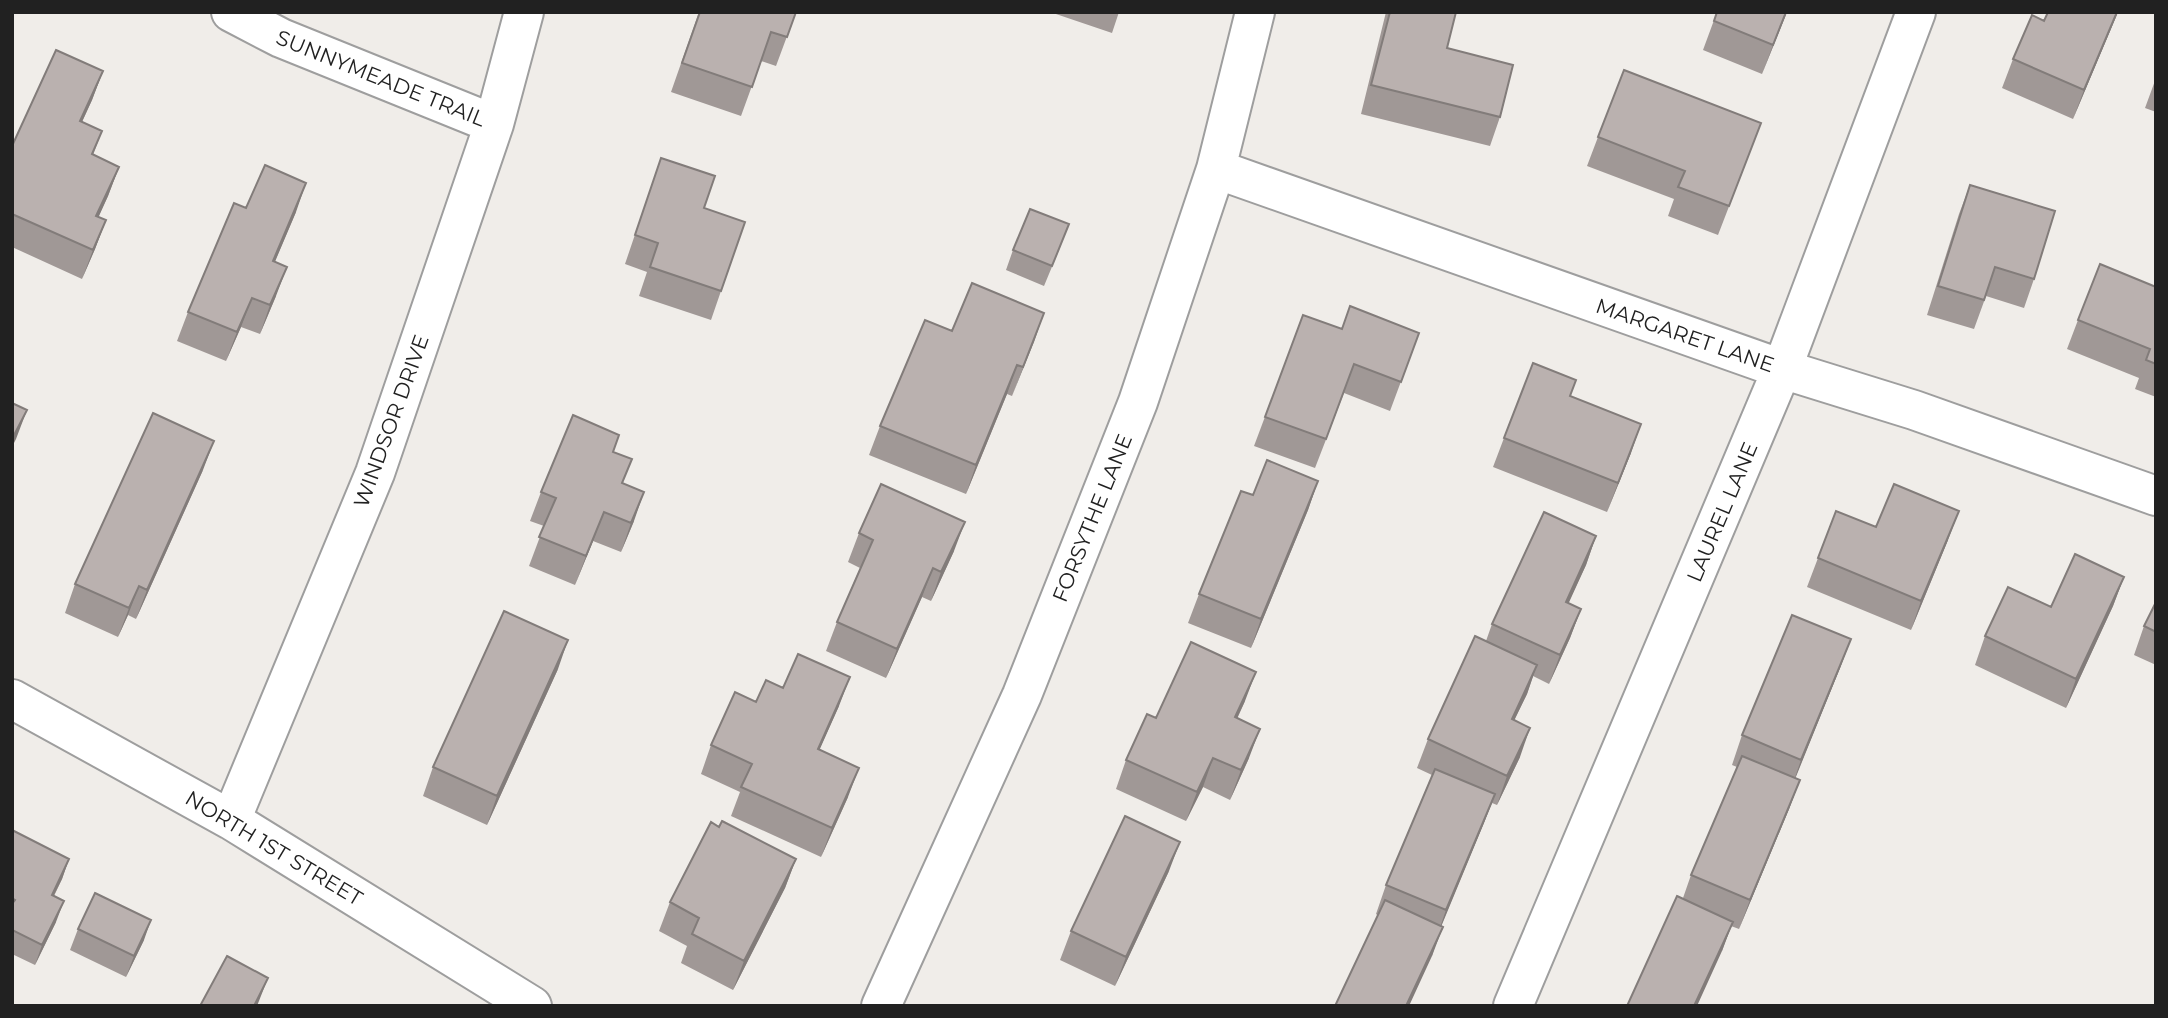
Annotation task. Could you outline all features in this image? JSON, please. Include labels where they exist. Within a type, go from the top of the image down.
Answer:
[{"type":"street","name":"SUNNYMEADE TRAIL","points":[[231,12],[281,38],[494,124]]},
{"type":"street","name":"WINDSOR DRIVE","points":[[230,820],[375,473],[494,124],[524,12]]},
{"type":"street","name":"FORSYTHE LANE","points":[[881,1006],[1027,682],[1138,402],[1216,169],[1255,12]]},
{"type":"street","name":"LAUREL LANE","points":[[1513,1006],[1782,369],[1916,12]]},
{"type":"street","name":"MARGARET LANE","points":[[1216,169],[1782,369],[1914,410],[2156,496]]},
{"type":"street","name":"NORTH 1ST STREET","points":[[12,699],[230,820],[532,1006]]},
{"type":"building","points":[[700,12],[796,12],[787,37],[771,32],[752,87],[682,63]]},
{"type":"building","points":[[1390,12],[1456,12],[1447,48],[1513,65],[1500,117],[1371,85]]},
{"type":"building","points":[[1717,12],[1786,12],[1773,45],[1714,21]]},
{"type":"building","points":[[2048,12],[2117,12],[2084,90],[2013,59],[2032,15],[2044,21]]},
{"type":"building","points":[[56,50],[103,71],[80,121],[102,131],[92,154],[119,167],[96,216],[106,220],[93,250],[12,214],[12,146]]},
{"type":"building","points":[[1624,70],[1761,123],[1729,206],[1678,187],[1685,171],[1598,137]]},
{"type":"building","points":[[661,158],[715,176],[704,208],[745,222],[721,291],[650,267],[658,243],[635,235]]},
{"type":"building","points":[[265,165],[306,183],[273,261],[287,267],[270,305],[252,298],[237,332],[188,312],[234,203],[246,208]]},
{"type":"building","points":[[1970,185],[2055,211],[2034,279],[1995,267],[1984,300],[1938,286]]},
{"type":"building","points":[[1030,209],[1069,224],[1052,266],[1013,250]]},
{"type":"building","points":[[2100,264],[2156,287],[2156,364],[2146,360],[2150,349],[2078,320]]},
{"type":"building","points":[[972,283],[1044,313],[1023,367],[1017,365],[976,465],[880,426],[925,320],[952,331]]},
{"type":"building","points":[[1350,306],[1419,333],[1401,382],[1354,364],[1326,439],[1265,417],[1303,315],[1342,329]]},
{"type":"building","points":[[1533,363],[1576,380],[1570,396],[1641,424],[1618,483],[1504,438]]},
{"type":"building","points":[[12,403],[27,410],[12,439]]},
{"type":"building","points":[[153,413],[214,441],[147,590],[139,586],[129,608],[75,584]]},
{"type":"building","points":[[573,415],[619,435],[613,452],[632,459],[622,483],[644,492],[631,523],[604,512],[586,556],[539,537],[556,498],[541,492]]},
{"type":"building","points":[[1267,460],[1318,481],[1261,619],[1199,594],[1241,491],[1253,495]]},
{"type":"building","points":[[881,484],[965,522],[941,572],[933,568],[897,649],[837,622],[873,540],[859,533]]},
{"type":"building","points":[[1894,484],[1959,511],[1921,601],[1818,558],[1836,511],[1876,527]]},
{"type":"building","points":[[1544,512],[1596,536],[1566,602],[1581,609],[1560,655],[1492,624]]},
{"type":"building","points":[[2075,554],[2124,577],[2076,679],[1985,636],[2008,587],[2051,607]]},
{"type":"building","points":[[2156,602],[2156,632],[2144,626]]},
{"type":"building","points":[[504,611],[568,640],[497,796],[433,767]]},
{"type":"building","points":[[1792,615],[1851,639],[1801,760],[1742,735]]},
{"type":"building","points":[[1475,636],[1537,665],[1512,719],[1530,728],[1507,776],[1428,739]]},
{"type":"building","points":[[1191,642],[1256,672],[1235,717],[1260,729],[1241,770],[1213,758],[1197,792],[1126,760],[1147,714],[1156,718]]},
{"type":"building","points":[[798,654],[850,677],[818,749],[859,768],[832,828],[741,787],[752,764],[711,745],[735,692],[756,702],[766,680],[783,688]]},
{"type":"building","points":[[1742,756],[1800,780],[1750,900],[1691,875]]},
{"type":"building","points":[[1435,769],[1495,794],[1446,910],[1386,885]]},
{"type":"building","points":[[1125,816],[1180,842],[1126,957],[1071,931]]},
{"type":"building","points":[[722,821],[796,859],[744,961],[692,934],[699,918],[670,902],[711,822],[719,827]]},
{"type":"building","points":[[12,830],[69,859],[52,895],[64,901],[42,945],[12,930],[12,904],[15,900],[12,898]]},
{"type":"building","points":[[95,893],[151,920],[134,956],[78,929]]},
{"type":"building","points":[[1677,896],[1733,922],[1694,1006],[1627,1006]]},
{"type":"building","points":[[1385,900],[1443,927],[1406,1006],[1335,1006]]},
{"type":"building","points":[[227,956],[268,978],[254,1006],[200,1006]]}]
